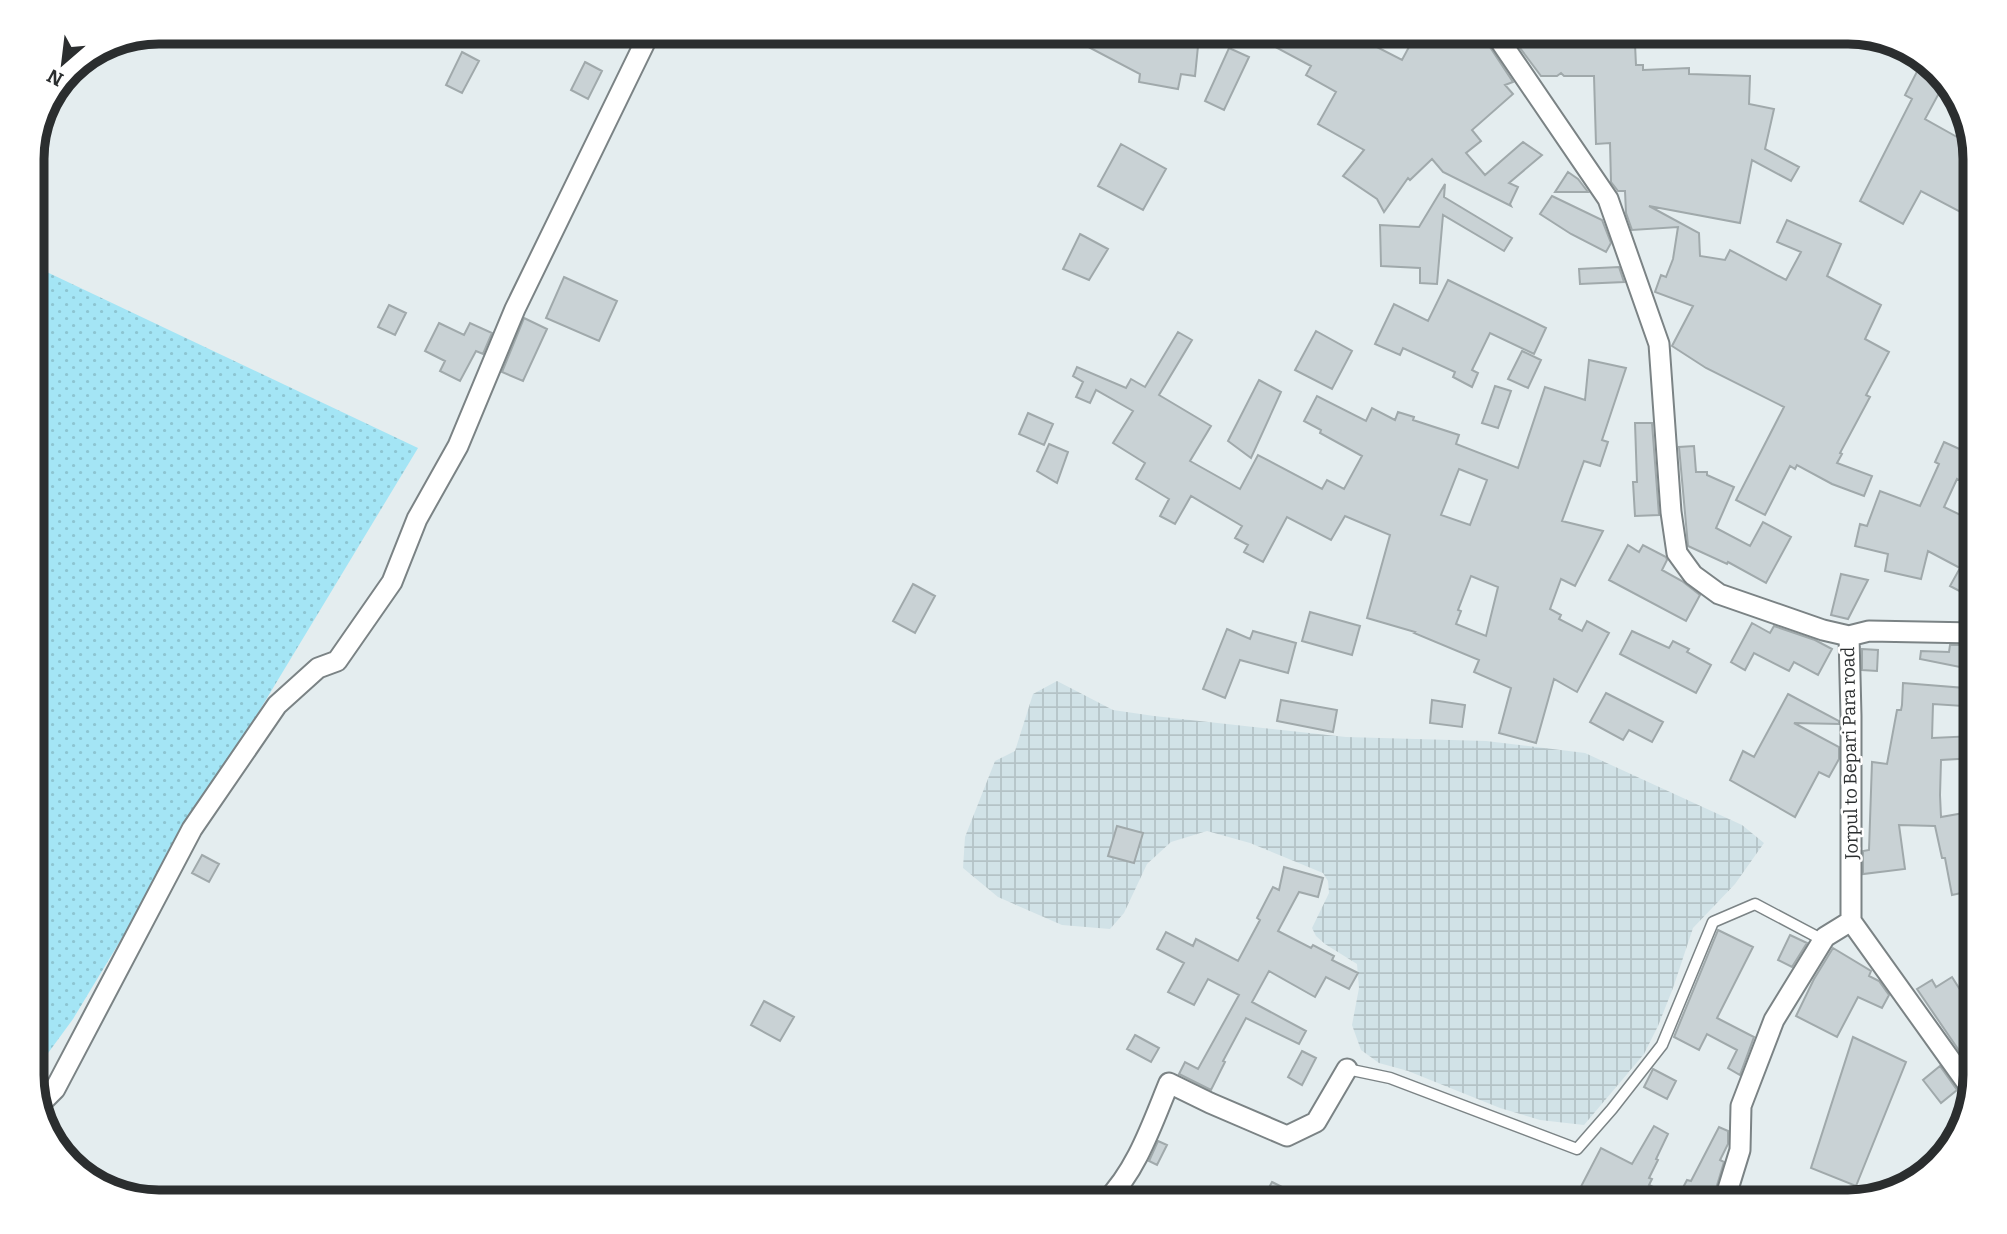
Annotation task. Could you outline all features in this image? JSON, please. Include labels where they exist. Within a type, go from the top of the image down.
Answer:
[{"type":"street","points":[[46,1098],[55,1089],[192,829],[277,705],[318,668],[337,661],[391,582],[417,519],[458,446],[515,309],[644,44]]},
{"type":"street","name":"Jorpul to Bepari Para road","points":[[1502,44],[1608,199],[1659,344],[1671,512],[1677,553],[1693,575],[1719,594],[1823,630],[1849,636],[1851,921]]},
{"type":"street","points":[[1849,636],[1870,631],[1963,633]]},
{"type":"street","points":[[1728,1190],[1740,1150],[1741,1106],[1774,1020],[1823,940],[1851,921],[1963,1077]]},
{"type":"street","points":[[1117,1190],[1140,1152],[1169,1083],[1287,1136],[1315,1122],[1347,1069]]},
{"type":"lane","points":[[1347,1069],[1390,1078],[1577,1149],[1662,1045],[1713,922],[1755,904],[1823,940]]},
{"type":"shaded area","points":[[44,271],[418,448],[73,1019],[44,1059]]},
{"type":"shaded area","points":[[1057,681],[1113,710],[1154,716],[1346,737],[1486,741],[1585,753],[1742,825],[1764,843],[1735,884],[1693,928],[1673,988],[1644,1054],[1584,1125],[1540,1120],[1500,1108],[1408,1071],[1379,1063],[1361,1050],[1352,1025],[1359,988],[1357,964],[1325,944],[1312,928],[1329,893],[1328,881],[1323,873],[1250,843],[1207,831],[1171,842],[1147,864],[1124,913],[1110,929],[1062,925],[998,897],[963,868],[965,837],[995,761],[1015,751],[1033,694]]},
{"type":"building","points":[[1083,44],[1198,46],[1195,76],[1181,74],[1178,89],[1139,82],[1140,74]]},
{"type":"building","points":[[1270,44],[1371,44],[1402,60],[1411,44],[1488,44],[1513,82],[1505,85],[1513,94],[1472,130],[1481,141],[1466,153],[1485,175],[1523,142],[1542,155],[1509,183],[1518,187],[1511,206],[1443,172],[1432,159],[1410,180],[1408,178],[1384,212],[1377,199],[1343,176],[1364,150],[1318,124],[1336,92],[1306,75],[1311,66]]},
{"type":"building","points":[[1517,44],[1635,44],[1636,65],[1643,65],[1643,70],[1689,68],[1689,74],[1750,76],[1749,104],[1774,109],[1765,149],[1799,167],[1791,181],[1752,160],[1740,223],[1649,206],[1699,233],[1700,256],[1725,260],[1730,250],[1786,280],[1801,252],[1777,242],[1787,220],[1841,244],[1827,276],[1881,305],[1865,339],[1889,352],[1866,395],[1870,397],[1837,463],[1872,476],[1864,496],[1832,484],[1797,465],[1795,469],[1790,466],[1765,515],[1736,500],[1784,407],[1706,368],[1672,346],[1693,306],[1655,292],[1661,275],[1666,277],[1673,259],[1678,227],[1632,230],[1626,213],[1625,191],[1618,191],[1611,182],[1610,143],[1596,144],[1594,76],[1564,76],[1561,73],[1557,76],[1541,76]]},
{"type":"building","points":[[1229,48],[1249,57],[1224,110],[1205,101]]},
{"type":"building","points":[[462,52],[479,61],[462,93],[446,85]]},
{"type":"building","points":[[585,62],[602,71],[588,99],[571,90]]},
{"type":"building","points":[[1919,68],[1940,90],[1925,119],[1957,137],[1960,132],[1963,151],[1963,213],[1921,191],[1903,224],[1860,201],[1912,99],[1905,95]]},
{"type":"building","points":[[1121,144],[1166,169],[1143,210],[1098,186]]},
{"type":"building","points":[[1568,172],[1578,179],[1588,192],[1555,192]]},
{"type":"building","points":[[1445,184],[1444,197],[1512,238],[1504,251],[1443,215],[1437,284],[1420,283],[1420,268],[1381,266],[1380,225],[1419,227]]},
{"type":"building","points":[[1552,196],[1602,220],[1611,243],[1606,252],[1540,214]]},
{"type":"building","points":[[1080,234],[1108,249],[1089,280],[1063,269]]},
{"type":"building","points":[[1619,267],[1624,282],[1580,284],[1579,269]]},
{"type":"building","points":[[564,277],[617,301],[599,341],[546,318]]},
{"type":"building","points":[[1448,280],[1546,328],[1534,354],[1490,333],[1472,370],[1478,373],[1472,387],[1453,377],[1455,372],[1403,348],[1400,355],[1375,344],[1394,304],[1428,321]]},
{"type":"building","points":[[389,305],[406,313],[395,335],[378,327]]},
{"type":"building","points":[[524,318],[547,329],[523,381],[502,372]]},
{"type":"building","points":[[439,323],[464,335],[470,323],[492,333],[483,354],[476,351],[460,381],[440,371],[445,361],[425,351]]},
{"type":"building","points":[[1316,331],[1352,351],[1332,389],[1295,370]]},
{"type":"building","points":[[1178,332],[1192,340],[1159,395],[1211,426],[1190,461],[1240,489],[1258,455],[1322,489],[1327,480],[1344,489],[1362,456],[1304,421],[1317,396],[1366,421],[1372,408],[1395,420],[1398,412],[1414,417],[1413,420],[1459,435],[1456,444],[1518,468],[1545,387],[1585,400],[1589,360],[1626,368],[1602,440],[1608,442],[1600,466],[1584,461],[1562,521],[1603,531],[1575,586],[1561,579],[1550,609],[1561,615],[1559,619],[1582,631],[1587,621],[1609,633],[1577,692],[1554,679],[1536,743],[1499,733],[1511,688],[1474,672],[1479,660],[1415,632],[1367,618],[1390,535],[1345,516],[1331,540],[1287,517],[1263,562],[1244,552],[1248,545],[1235,538],[1242,526],[1191,496],[1175,524],[1160,516],[1169,499],[1136,479],[1145,463],[1113,443],[1133,411],[1096,390],[1090,403],[1076,397],[1083,382],[1073,376],[1077,367],[1126,388],[1131,379],[1145,387]],"holes":[[[1459,469],[1487,480],[1470,525],[1441,515]],[[1471,576],[1498,587],[1486,636],[1456,624],[1461,611],[1458,610]]]},
{"type":"building","points":[[1522,351],[1541,360],[1528,388],[1508,379]]},
{"type":"building","points":[[1259,380],[1281,392],[1251,458],[1228,441]]},
{"type":"building","points":[[1495,386],[1511,391],[1498,428],[1482,423]]},
{"type":"building","points":[[1028,413],[1053,424],[1044,445],[1019,434]]},
{"type":"building","points":[[1635,423],[1652,423],[1659,515],[1635,516]]},
{"type":"building","points":[[1944,442],[1963,451],[1963,482],[1957,479],[1944,507],[1963,516],[1963,593],[1950,586],[1960,568],[1928,551],[1921,579],[1885,571],[1888,554],[1855,546],[1860,524],[1867,526],[1880,491],[1920,506],[1939,464],[1935,462]]},
{"type":"building","points":[[1049,444],[1068,452],[1057,483],[1037,471]]},
{"type":"building","points":[[1694,446],[1696,472],[1707,472],[1707,475],[1734,487],[1716,528],[1750,546],[1763,522],[1791,537],[1766,583],[1728,562],[1727,564],[1688,546],[1679,447]]},
{"type":"building","points":[[1628,545],[1639,552],[1643,545],[1666,557],[1662,570],[1700,595],[1686,621],[1609,580]]},
{"type":"building","points":[[1841,574],[1868,580],[1848,619],[1831,615]]},
{"type":"building","points":[[913,584],[935,596],[915,633],[893,621]]},
{"type":"building","points":[[1310,612],[1360,626],[1352,655],[1302,641]]},
{"type":"building","points":[[1752,623],[1770,633],[1774,626],[1832,649],[1818,675],[1794,662],[1789,671],[1754,653],[1745,670],[1731,662]]},
{"type":"building","points":[[1227,629],[1250,639],[1253,631],[1296,643],[1288,673],[1240,660],[1225,698],[1203,689]]},
{"type":"building","points":[[1632,631],[1669,648],[1673,641],[1711,665],[1696,693],[1620,654]]},
{"type":"building","points":[[1950,645],[1963,645],[1963,668],[1920,659],[1921,651],[1949,652]]},
{"type":"building","points":[[1862,649],[1878,650],[1877,671],[1862,670]]},
{"type":"building","points":[[1903,683],[1963,688],[1963,706],[1933,704],[1932,738],[1963,737],[1963,759],[1941,760],[1940,795],[1941,817],[1963,813],[1963,893],[1952,895],[1935,826],[1899,825],[1905,869],[1863,874],[1863,851],[1869,850],[1872,762],[1887,764],[1897,710],[1901,710]]},
{"type":"building","points":[[1606,693],[1663,722],[1652,742],[1629,730],[1623,740],[1590,722]]},
{"type":"building","points":[[1788,694],[1839,721],[1839,724],[1794,723],[1839,747],[1839,759],[1829,777],[1819,772],[1795,817],[1730,780],[1743,751],[1754,757]]},
{"type":"building","points":[[1281,700],[1337,710],[1333,732],[1277,721]]},
{"type":"building","points":[[1432,700],[1465,705],[1462,727],[1430,723]]},
{"type":"building","points":[[1117,826],[1143,833],[1134,863],[1108,856]]},
{"type":"building","points":[[202,855],[219,864],[209,882],[192,873]]},
{"type":"building","points":[[1284,867],[1323,878],[1318,897],[1299,892],[1278,931],[1334,956],[1332,960],[1358,973],[1349,989],[1326,977],[1315,997],[1269,971],[1252,1002],[1306,1031],[1299,1044],[1246,1018],[1211,1090],[1179,1074],[1185,1062],[1198,1069],[1239,995],[1208,979],[1194,1005],[1168,992],[1184,963],[1157,949],[1166,932],[1193,946],[1196,939],[1238,961],[1260,920],[1257,918],[1273,887],[1279,890]]},
{"type":"building","points":[[1718,930],[1753,947],[1717,1018],[1754,1037],[1740,1075],[1728,1068],[1737,1050],[1707,1034],[1699,1050],[1674,1037]]},
{"type":"building","points":[[1790,935],[1807,943],[1792,967],[1778,960]]},
{"type":"building","points":[[1833,948],[1871,971],[1869,976],[1879,981],[1889,995],[1882,1008],[1858,997],[1837,1037],[1796,1016]]},
{"type":"building","points":[[1952,977],[1959,988],[1963,985],[1963,1056],[1917,989],[1932,980],[1936,987]]},
{"type":"building","points":[[764,1001],[794,1017],[780,1041],[751,1025]]},
{"type":"building","points":[[1135,1035],[1159,1048],[1151,1062],[1127,1049]]},
{"type":"building","points":[[1853,1037],[1906,1062],[1856,1186],[1811,1168]]},
{"type":"building","points":[[1302,1051],[1316,1058],[1302,1085],[1288,1077]]},
{"type":"building","points":[[1940,1066],[1957,1090],[1941,1103],[1923,1080]]},
{"type":"building","points":[[1653,1069],[1676,1081],[1667,1099],[1644,1087]]},
{"type":"building","points":[[1654,1126],[1668,1134],[1649,1178],[1652,1179],[1649,1185],[1659,1190],[1579,1190],[1601,1148],[1632,1164]]},
{"type":"building","points":[[1719,1127],[1728,1131],[1728,1144],[1720,1160],[1724,1162],[1716,1190],[1682,1190],[1687,1180],[1691,1181]]},
{"type":"building","points":[[1158,1141],[1167,1145],[1157,1165],[1149,1161]]},
{"type":"building","points":[[1272,1182],[1288,1190],[1268,1190]]}]
